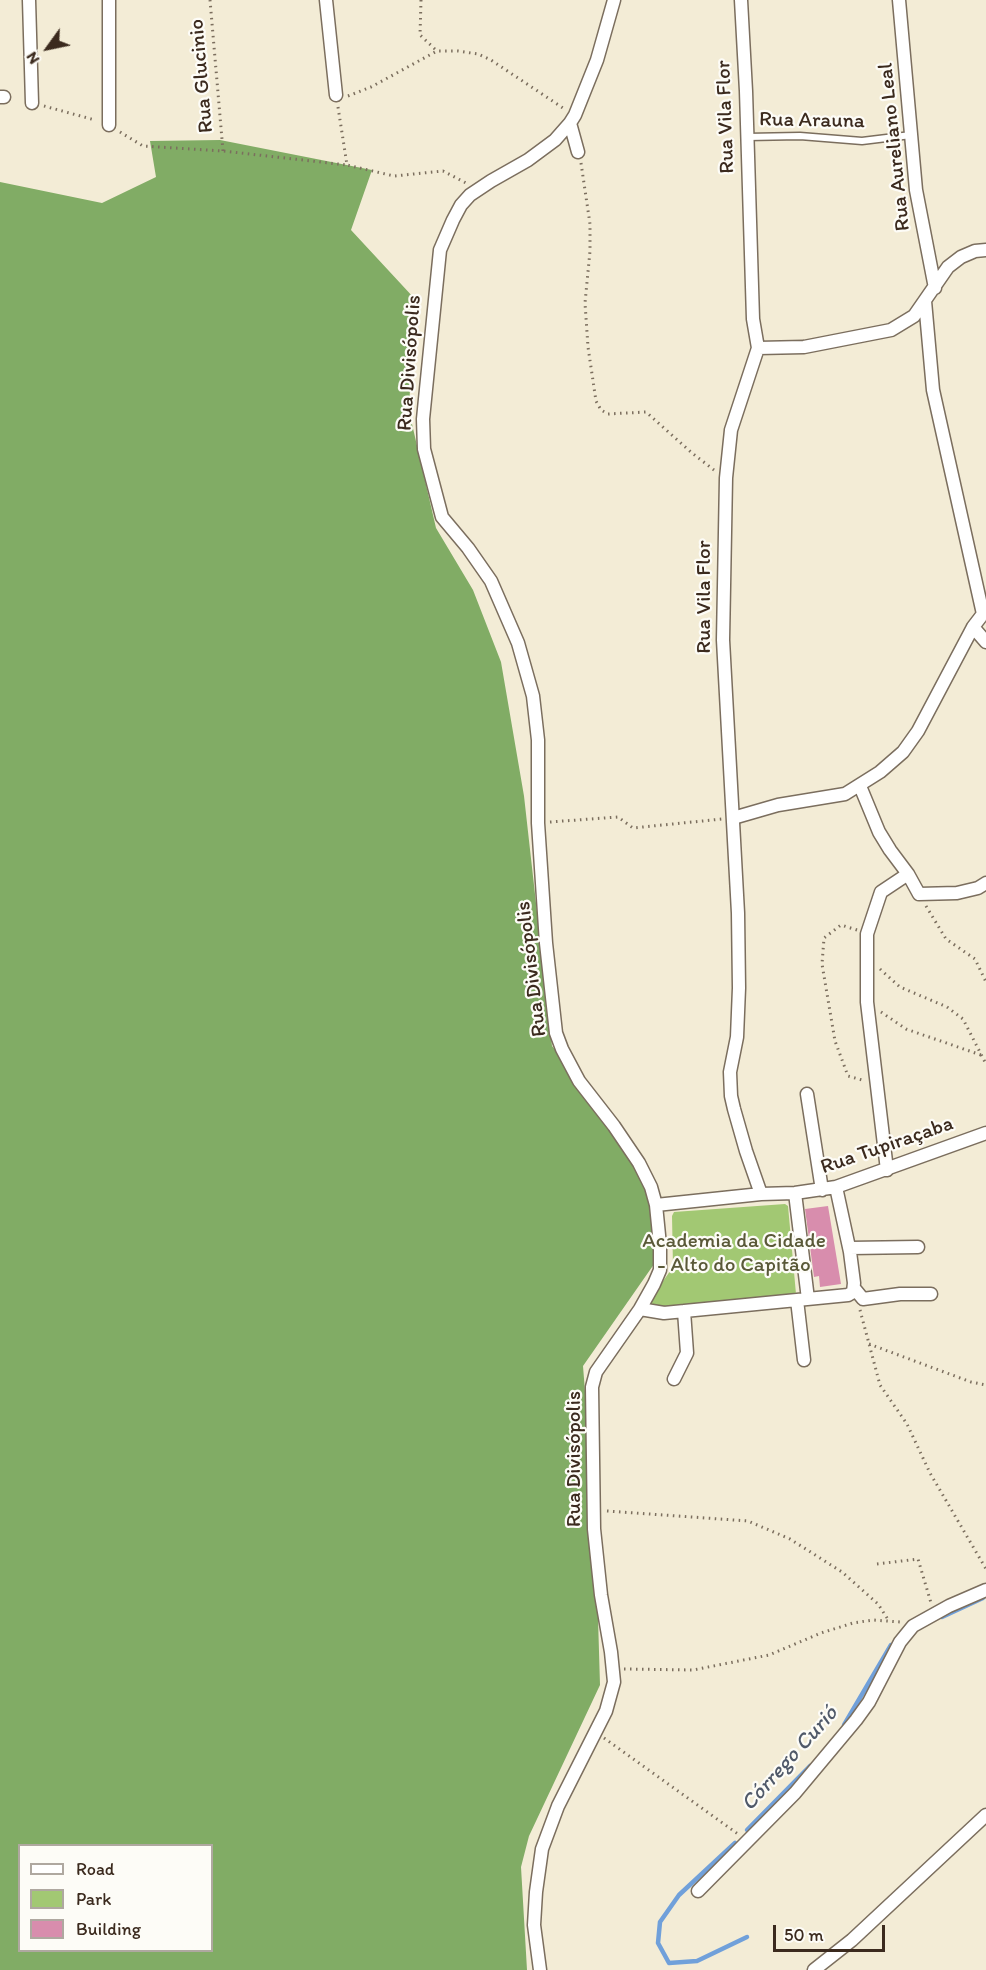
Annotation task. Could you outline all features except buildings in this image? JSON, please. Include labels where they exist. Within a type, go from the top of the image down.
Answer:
[{"type":"street","points":[[29,0],[32,103]]},
{"type":"street","points":[[109,0],[109,125]]},
{"type":"street","points":[[326,0],[336,95]]},
{"type":"street","name":"Rua Divisópolis","points":[[539,1968],[534,1925],[542,1849],[558,1806],[606,1711],[614,1682],[600,1586],[593,1510],[592,1387],[596,1372],[654,1284],[660,1269],[660,1245],[656,1205],[651,1187],[639,1163],[614,1125],[579,1081],[556,1033],[549,980],[538,822],[538,740],[532,696],[518,643],[491,581],[442,517],[424,450],[423,419],[440,250],[461,205],[478,190],[528,160],[555,140],[573,119],[597,60],[614,0]]},
{"type":"street","name":"Rua Vila Flor","points":[[741,0],[753,319],[758,348],[731,430],[726,478],[723,640],[738,913],[739,988],[737,1037],[730,1072],[731,1096],[761,1194]]},
{"type":"street","name":"Rua Aureliano Leal","points":[[899,0],[916,190],[935,288]]},
{"type":"street","points":[[573,119],[579,152]]},
{"type":"street","points":[[758,348],[804,347],[891,330],[914,316],[948,267],[961,257],[975,251],[986,250]]},
{"type":"street","points":[[733,818],[778,805],[845,794],[860,786],[903,752],[918,731],[973,627],[984,612],[933,390],[926,301]]},
{"type":"street","points":[[973,627],[986,642]]},
{"type":"street","points":[[860,786],[879,832],[919,894],[957,893],[978,888],[986,883]]},
{"type":"street","points":[[886,1170],[867,1002],[867,934],[881,892],[908,874]]},
{"type":"street","points":[[807,1094],[822,1190]]},
{"type":"street","name":"Rua Tupiraçaba","points":[[656,1205],[761,1194],[795,1193],[836,1187],[986,1133]]},
{"type":"street","points":[[836,1187],[849,1248],[851,1292]]},
{"type":"street","points":[[795,1193],[803,1299],[804,1360]]},
{"type":"street","points":[[849,1248],[918,1247]]},
{"type":"street","points":[[640,1308],[664,1313],[851,1292],[863,1299],[931,1294]]},
{"type":"street","points":[[674,1378],[687,1353],[684,1311]]},
{"type":"street","points":[[698,1891],[795,1793],[856,1720],[869,1702],[900,1642],[913,1626],[934,1613],[986,1590]]},
{"type":"street","points":[[814,1970],[868,1925],[986,1815]]},
{"type":"lane","name":"Rua Arauna","points":[[747,137],[800,135],[862,141],[912,135]]},
{"type":"path","name":"Rua Glucinio","points":[[210,0],[223,151]]},
{"type":"path","points":[[421,0],[420,35],[437,51]]},
{"type":"path","points":[[347,165],[336,95],[355,94],[437,51],[478,54],[491,60],[573,119]]},
{"type":"path","points":[[32,103],[61,109],[109,125],[143,146],[223,151],[347,165],[394,176],[443,171],[478,190]]},
{"type":"path","points":[[579,152],[590,224],[585,303],[596,401],[601,410],[608,414],[646,412],[692,453],[726,478]]},
{"type":"path","points":[[538,822],[618,817],[633,828],[642,828],[733,818]]},
{"type":"path","points":[[919,894],[946,939],[975,959],[986,982]]},
{"type":"path","points":[[867,934],[841,925],[824,938],[822,964],[835,1041],[848,1076],[876,1083]]},
{"type":"path","points":[[867,952],[882,971],[900,987],[947,1007],[963,1019],[986,1064]]},
{"type":"path","points":[[867,1002],[906,1029],[981,1054]]},
{"type":"path","points":[[851,1292],[880,1385],[907,1424],[930,1473],[986,1569]]},
{"type":"path","points":[[869,1344],[971,1382],[986,1385]]},
{"type":"path","points":[[593,1510],[748,1521],[790,1539],[842,1572],[878,1604],[889,1621]]},
{"type":"path","points":[[877,1564],[918,1559],[934,1613]]},
{"type":"path","points":[[613,1670],[693,1670],[769,1655],[821,1633],[853,1623],[873,1620],[913,1626]]},
{"type":"path","points":[[596,1732],[747,1841]]},
{"type":"green space","points":[[220,140],[372,170],[351,230],[414,298],[409,411],[436,528],[473,590],[501,662],[524,796],[552,1046],[619,1127],[654,1183],[659,1257],[583,1366],[595,1518],[600,1685],[529,1836],[521,1867],[527,1970],[0,1970],[0,182],[102,203],[156,177],[150,141]]},
{"type":"green space","name":"Academia da Cidade - Alto do Capitão","points":[[785,1204],[788,1206],[796,1294],[693,1304],[669,1309],[652,1306],[649,1301],[673,1267],[672,1216],[674,1212]]},
{"type":"waterway","points":[[942,1617],[983,1598]]},
{"type":"waterway","name":"Córrego Curió","points":[[844,1725],[891,1645]]},
{"type":"waterway","name":"Córrego Curió","points":[[747,1830],[810,1766]]},
{"type":"waterway","name":"Córrego Curió","points":[[735,1843],[679,1895],[660,1922],[658,1943],[669,1963],[697,1961],[747,1937]]}]
